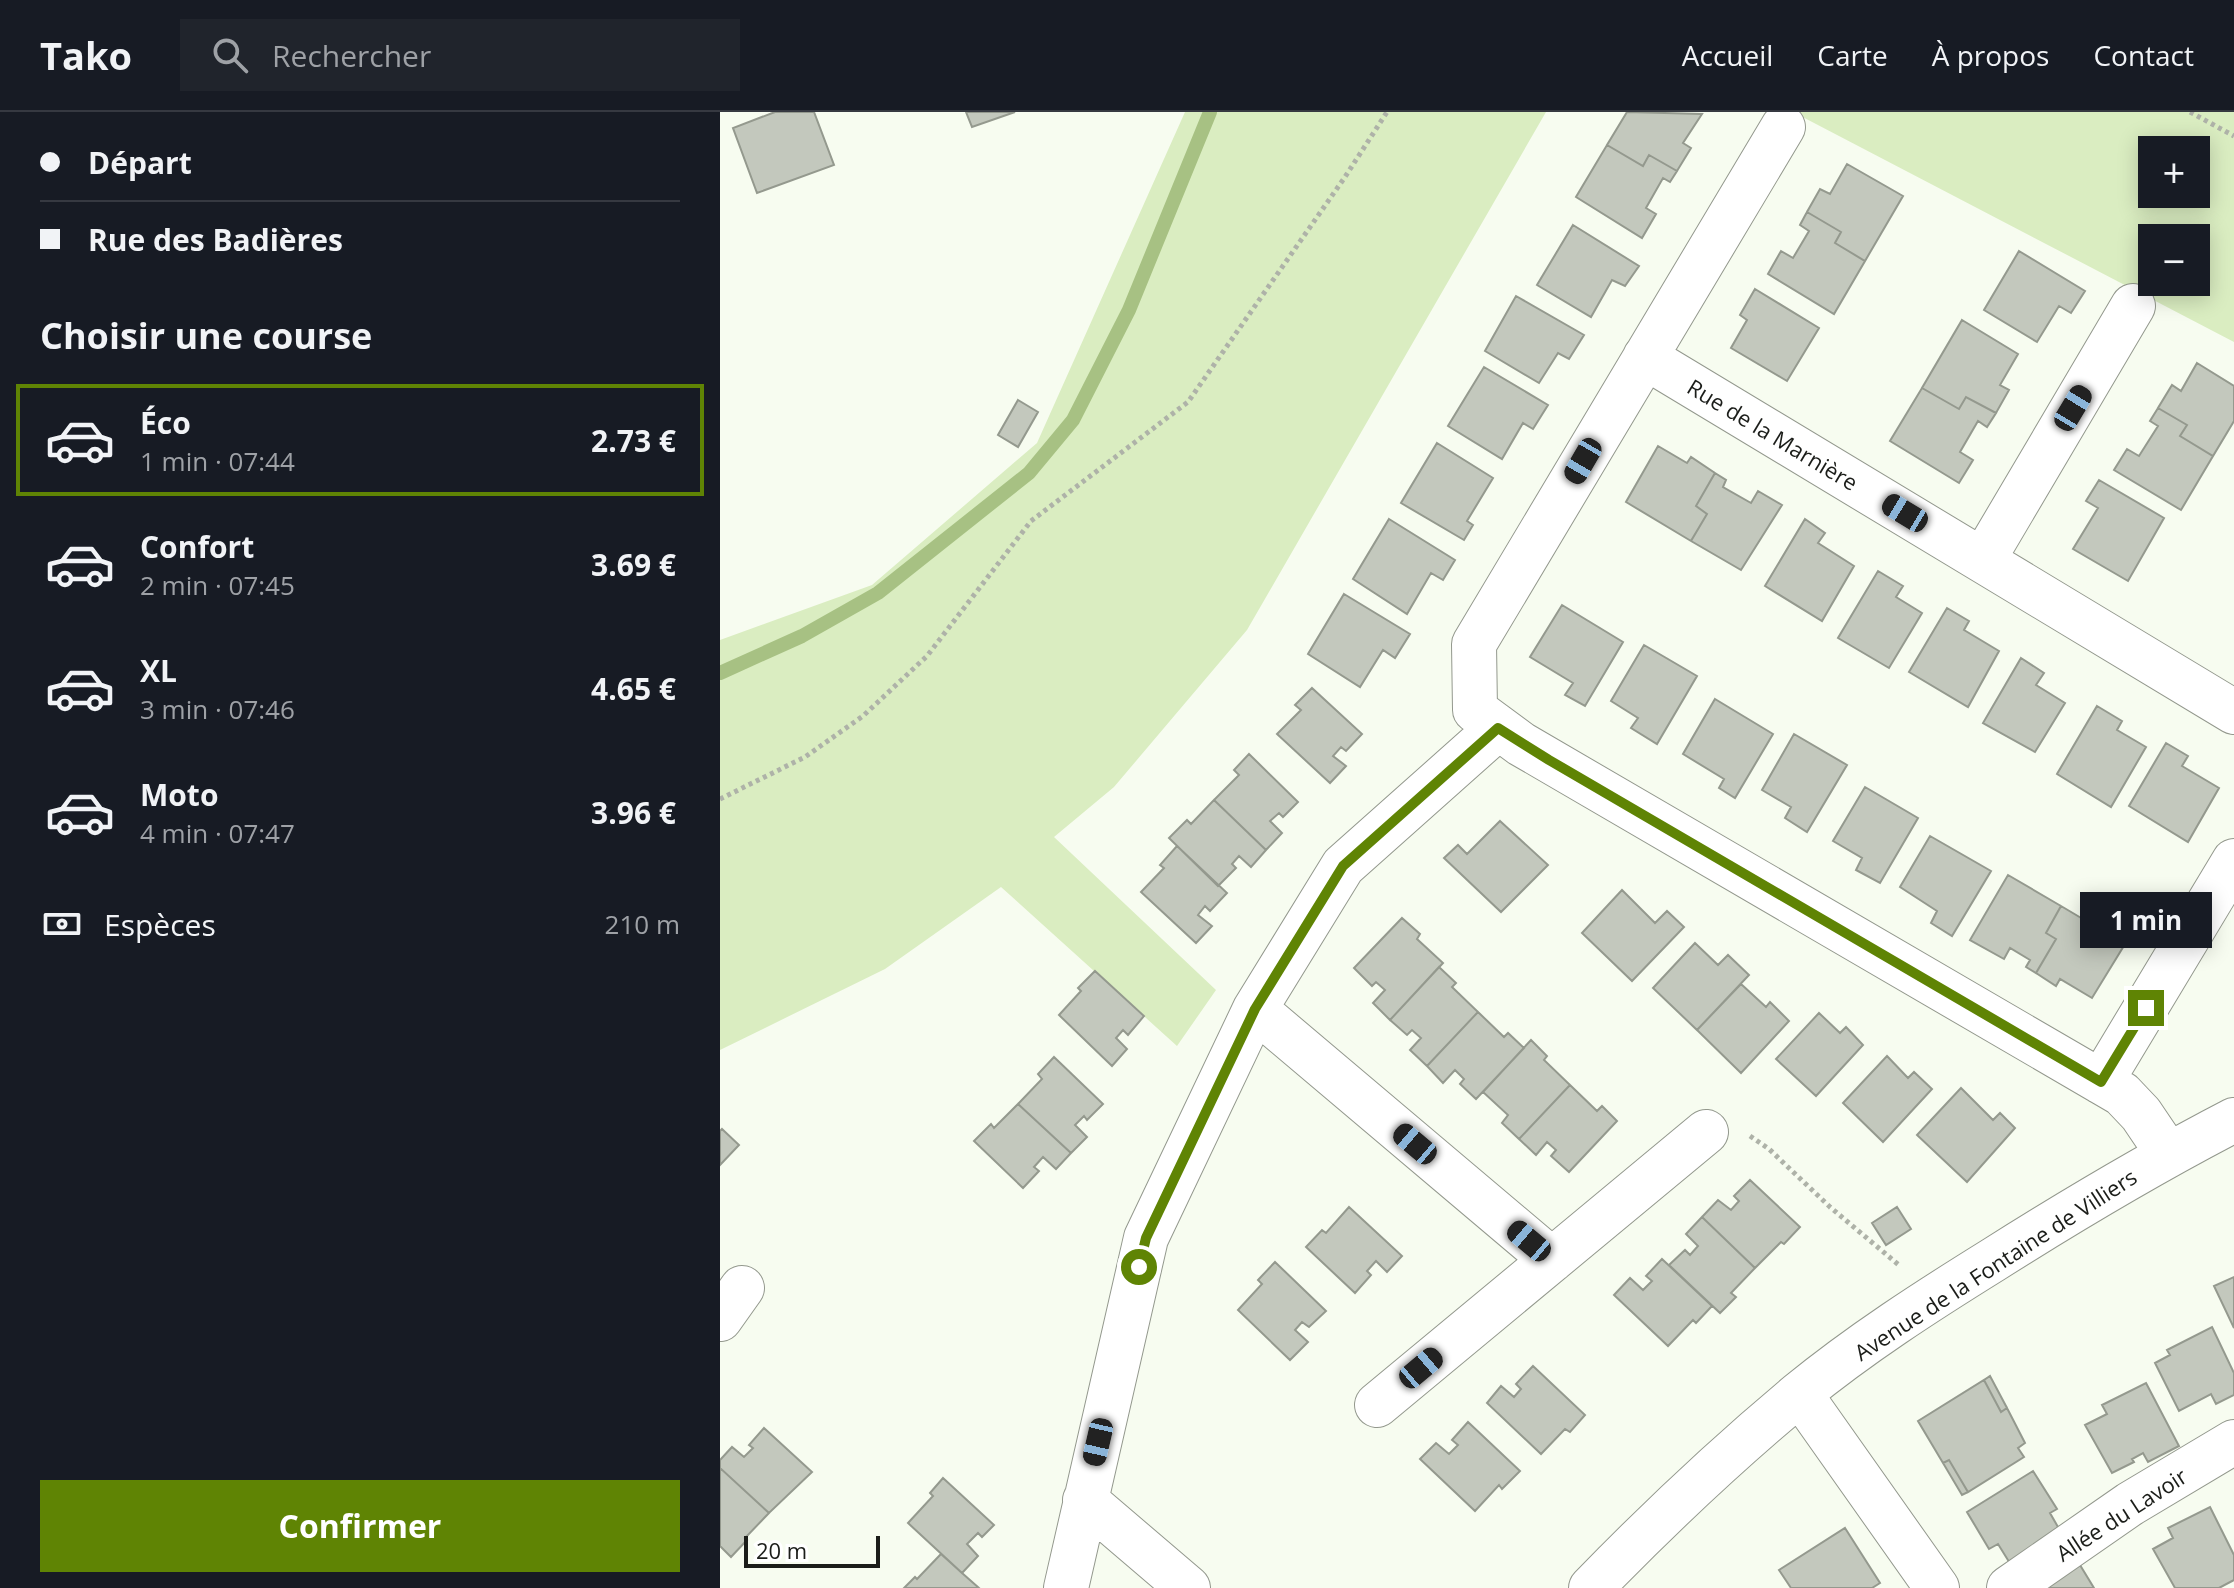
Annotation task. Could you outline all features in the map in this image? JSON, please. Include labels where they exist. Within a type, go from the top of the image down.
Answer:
[{"type":"street","points":[[1783,127],[1474,644],[1475,710],[1535,752],[2122,1094],[2141,1114],[2168,1154]]},
{"type":"street","points":[[1983,560],[2133,306]]},
{"type":"street","name":"Rue de la Marnière","points":[[1645,357],[2234,712]]},
{"type":"street","points":[[1066,1588],[1146,1238],[1255,1009],[1343,866],[1498,728]]},
{"type":"street","points":[[2101,1082],[2234,861]]},
{"type":"street","points":[[1255,1009],[1552,1260]]},
{"type":"street","name":"Avenue de la Fontaine de Villiers","points":[[1591,1588],[1633,1545],[1800,1394],[1871,1340],[2091,1198],[2234,1120]]},
{"type":"street","points":[[1377,1405],[1706,1132]]},
{"type":"street","points":[[1800,1394],[1937,1588]]},
{"type":"street","name":"Allée du Lavoir","points":[[2009,1588],[2130,1504],[2234,1442]]},
{"type":"street","points":[[1085,1500],[1188,1588]]},
{"type":"path","points":[[720,799],[805,757],[863,716],[927,656],[1031,521],[1188,402],[1387,112]]},
{"type":"path","points":[[2190,112],[2234,136]]},
{"type":"path","points":[[1706,1132],[1721,1126],[1738,1128],[1769,1149],[1830,1207],[1901,1266],[1927,1301]]},
{"type":"green space","points":[[1185,112],[1546,112],[1247,630],[1114,787],[1054,837],[1216,990],[1177,1046],[1001,887],[885,969],[720,1050],[720,640],[872,585],[1037,443]]},
{"type":"green space","points":[[1793,112],[2234,112],[2234,342],[2146,296],[2210,296],[2210,224],[2138,224],[2138,292]]},
{"type":"building","points":[[775,112],[814,112],[834,165],[757,193],[733,128]]},
{"type":"building","points":[[966,112],[1015,112],[972,127]]},
{"type":"building","points":[[1627,112],[1702,114],[1683,143],[1691,148],[1677,171],[1649,155],[1643,166],[1607,145]]},
{"type":"building","points":[[1607,145],[1643,166],[1649,155],[1677,171],[1670,182],[1663,178],[1646,208],[1656,214],[1642,238],[1576,197]]},
{"type":"building","points":[[1847,164],[1903,196],[1865,261],[1835,243],[1841,232],[1807,212],[1820,189],[1830,194]]},
{"type":"building","points":[[1807,212],[1841,232],[1835,243],[1865,261],[1834,314],[1768,274],[1781,251],[1793,258],[1809,231],[1800,225]]},
{"type":"building","points":[[1573,225],[1639,266],[1625,286],[1612,280],[1591,317],[1537,285]]},
{"type":"building","points":[[2019,251],[2085,291],[2071,313],[2059,306],[2037,342],[1984,310]]},
{"type":"building","points":[[1755,289],[1819,328],[1787,381],[1731,348],[1747,320],[1740,315]]},
{"type":"building","points":[[1516,296],[1584,335],[1569,359],[1558,353],[1539,383],[1485,351]]},
{"type":"building","points":[[1962,320],[2018,354],[2000,385],[2009,390],[1996,413],[1966,397],[1959,409],[1922,388]]},
{"type":"building","points":[[2197,363],[2234,386],[2234,421],[2213,456],[2180,436],[2187,425],[2158,408],[2172,385],[2181,391]]},
{"type":"building","points":[[1484,367],[1548,405],[1533,429],[1523,423],[1502,459],[1448,426]]},
{"type":"building","points":[[1922,388],[1959,409],[1966,397],[1996,413],[1987,427],[1978,421],[1960,452],[1973,460],[1959,483],[1890,441]]},
{"type":"building","points":[[1018,400],[1038,412],[1018,447],[998,435]]},
{"type":"building","points":[[2158,408],[2187,425],[2180,436],[2213,456],[2181,510],[2114,470],[2127,449],[2139,456],[2158,426],[2150,421]]},
{"type":"building","points":[[1437,443],[1493,478],[1467,521],[1473,525],[1464,540],[1401,503]]},
{"type":"building","points":[[1658,446],[1687,463],[1691,457],[1715,473],[1696,506],[1707,514],[1691,541],[1626,502]]},
{"type":"building","points":[[1715,473],[1726,480],[1723,487],[1751,503],[1758,491],[1782,505],[1741,570],[1691,541],[1707,514],[1696,506]]},
{"type":"building","points":[[2099,480],[2164,518],[2128,581],[2073,549],[2098,508],[2086,501]]},
{"type":"building","points":[[1389,519],[1455,560],[1443,580],[1431,573],[1407,614],[1353,579]]},
{"type":"building","points":[[1805,519],[1825,533],[1818,543],[1854,566],[1822,621],[1765,586]]},
{"type":"building","points":[[1878,571],[1903,586],[1896,597],[1922,613],[1889,668],[1838,638]]},
{"type":"building","points":[[1344,594],[1410,634],[1395,658],[1383,650],[1360,687],[1308,654]]},
{"type":"building","points":[[1562,605],[1623,642],[1585,706],[1565,695],[1573,683],[1530,657]]},
{"type":"building","points":[[1947,608],[1969,621],[1964,630],[1999,651],[1968,707],[1909,672]]},
{"type":"building","points":[[1644,645],[1697,676],[1657,744],[1631,728],[1638,718],[1611,701]]},
{"type":"building","points":[[2021,658],[2044,673],[2036,685],[2065,703],[2035,752],[1983,723]]},
{"type":"building","points":[[1312,688],[1362,734],[1346,751],[1341,747],[1333,756],[1346,766],[1330,783],[1277,734],[1301,710],[1295,705]]},
{"type":"building","points":[[1715,699],[1773,734],[1735,798],[1719,788],[1724,779],[1683,754]]},
{"type":"building","points":[[2097,706],[2122,721],[2117,730],[2146,747],[2111,807],[2057,774]]},
{"type":"building","points":[[1794,734],[1847,765],[1807,832],[1785,818],[1791,807],[1762,790]]},
{"type":"building","points":[[2166,743],[2188,756],[2182,766],[2219,788],[2188,842],[2129,806]]},
{"type":"building","points":[[1249,754],[1298,802],[1283,817],[1279,813],[1270,821],[1282,833],[1266,850],[1214,800],[1239,775],[1234,770]]},
{"type":"building","points":[[1865,787],[1918,818],[1880,883],[1856,870],[1862,858],[1833,841]]},
{"type":"building","points":[[1214,800],[1266,850],[1251,867],[1239,856],[1232,864],[1236,868],[1218,886],[1169,838],[1187,820],[1191,824]]},
{"type":"building","points":[[1500,821],[1548,865],[1501,912],[1444,858],[1458,845],[1467,854]]},
{"type":"building","points":[[1930,836],[1991,871],[1952,936],[1931,923],[1937,911],[1900,887]]},
{"type":"building","points":[[1177,846],[1227,893],[1210,911],[1205,906],[1198,915],[1212,926],[1196,943],[1141,892],[1164,868],[1160,865]]},
{"type":"building","points":[[2008,875],[2061,906],[2046,933],[2056,939],[2036,973],[2026,967],[2030,960],[2010,948],[2004,959],[1970,940]]},
{"type":"building","points":[[1622,890],[1655,923],[1667,911],[1684,927],[1632,981],[1582,933]]},
{"type":"building","points":[[2061,906],[2125,944],[2092,998],[2060,979],[2056,986],[2036,973],[2056,939],[2046,933]]},
{"type":"building","points":[[1402,918],[1420,934],[1417,939],[1443,963],[1390,1020],[1373,1003],[1385,990],[1376,982],[1372,986],[1354,968]]},
{"type":"building","points":[[1695,943],[1718,965],[1728,955],[1749,975],[1697,1030],[1653,988]]},
{"type":"building","points":[[1439,967],[1456,983],[1452,987],[1478,1012],[1427,1066],[1410,1050],[1421,1038],[1412,1030],[1407,1035],[1390,1020]]},
{"type":"building","points":[[1095,971],[1144,1016],[1128,1035],[1123,1030],[1116,1038],[1127,1049],[1112,1066],[1059,1015]]},
{"type":"building","points":[[1741,984],[1766,1007],[1770,1002],[1789,1021],[1741,1073],[1697,1030]]},
{"type":"building","points":[[1478,1012],[1504,1037],[1508,1033],[1524,1048],[1476,1099],[1460,1084],[1464,1079],[1455,1070],[1443,1083],[1427,1066]]},
{"type":"building","points":[[1819,1013],[1840,1033],[1846,1027],[1863,1045],[1816,1096],[1776,1059]]},
{"type":"building","points":[[1531,1040],[1547,1056],[1544,1060],[1570,1085],[1519,1139],[1502,1123],[1508,1115],[1483,1092]]},
{"type":"building","points":[[1887,1056],[1908,1078],[1914,1072],[1932,1089],[1883,1142],[1843,1103]]},
{"type":"building","points":[[1054,1057],[1103,1104],[1087,1120],[1084,1116],[1075,1125],[1087,1137],[1071,1153],[1018,1104],[1042,1079],[1038,1074]]},
{"type":"building","points":[[1570,1085],[1597,1111],[1602,1106],[1617,1121],[1569,1172],[1551,1156],[1556,1150],[1547,1142],[1536,1155],[1519,1139]]},
{"type":"building","points":[[1961,1088],[1993,1120],[2000,1113],[2015,1128],[1967,1182],[1917,1135]]},
{"type":"building","points":[[1018,1104],[1071,1153],[1056,1169],[1043,1157],[1034,1167],[1039,1171],[1023,1188],[974,1141],[991,1124],[994,1128]]},
{"type":"building","points":[[722,1129],[739,1145],[720,1165],[720,1131]]},
{"type":"building","points":[[1750,1180],[1800,1227],[1755,1268],[1702,1217],[1718,1200],[1731,1210],[1739,1201],[1734,1196]]},
{"type":"building","points":[[1349,1207],[1402,1256],[1387,1272],[1376,1261],[1367,1271],[1371,1275],[1355,1293],[1306,1247],[1322,1230],[1326,1233]]},
{"type":"building","points":[[1897,1207],[1911,1229],[1886,1245],[1872,1223]]},
{"type":"building","points":[[1702,1217],[1755,1268],[1731,1293],[1736,1297],[1720,1313],[1669,1265],[1685,1250],[1690,1255],[1698,1246],[1686,1234]]},
{"type":"building","points":[[1662,1259],[1712,1306],[1696,1323],[1693,1320],[1668,1346],[1614,1295],[1630,1278],[1643,1290],[1652,1281],[1646,1276]]},
{"type":"building","points":[[1275,1262],[1326,1311],[1309,1327],[1302,1322],[1295,1330],[1308,1342],[1290,1360],[1238,1310],[1262,1284],[1258,1280]]},
{"type":"building","points":[[2234,1277],[2234,1328],[2214,1286]]},
{"type":"building","points":[[2212,1327],[2234,1373],[2234,1395],[2216,1404],[2211,1394],[2179,1411],[2155,1363],[2170,1355],[2167,1350]]},
{"type":"building","points":[[1533,1366],[1585,1415],[1570,1432],[1565,1429],[1541,1454],[1487,1403],[1501,1386],[1514,1397],[1521,1389],[1516,1384]]},
{"type":"building","points":[[1990,1376],[2007,1408],[2001,1412],[1984,1380]]},
{"type":"building","points":[[1984,1380],[2001,1412],[2007,1408],[2025,1443],[2018,1448],[2024,1457],[1968,1492],[1949,1460],[1943,1463],[1918,1421]]},
{"type":"building","points":[[2146,1383],[2179,1446],[2148,1462],[2143,1453],[2132,1459],[2134,1462],[2112,1473],[2085,1425],[2107,1414],[2102,1405]]},
{"type":"building","points":[[1468,1422],[1520,1471],[1502,1489],[1499,1485],[1475,1511],[1420,1459],[1436,1443],[1449,1454],[1458,1445],[1452,1440]]},
{"type":"building","points":[[764,1428],[812,1472],[769,1513],[720,1468],[720,1460],[732,1447],[744,1457],[753,1448],[749,1445]]},
{"type":"building","points":[[1949,1460],[1968,1492],[1962,1495],[1943,1463]]},
{"type":"building","points":[[720,1468],[769,1513],[731,1557],[720,1546]]},
{"type":"building","points":[[2033,1471],[2057,1509],[2050,1513],[2062,1534],[2011,1565],[1998,1544],[1989,1549],[1967,1512]]},
{"type":"building","points":[[943,1478],[994,1525],[982,1537],[978,1533],[967,1544],[978,1556],[962,1573],[908,1523],[933,1496],[930,1493]]},
{"type":"building","points":[[2210,1507],[2234,1555],[2234,1580],[2219,1588],[2175,1588],[2153,1549],[2173,1538],[2168,1528]]},
{"type":"building","points":[[1845,1528],[1880,1583],[1872,1588],[1791,1588],[1779,1570]]},
{"type":"building","points":[[941,1554],[979,1588],[904,1588]]},
{"type":"building","points":[[2080,1565],[2094,1588],[2043,1588]]},
{"type":"waterway","points":[[720,673],[802,636],[878,593],[1029,473],[1073,420],[1129,310],[1210,112]]},
{"type":"route","points":[[1139,1267],[1146,1238],[1255,1009],[1343,866],[1498,728],[2101,1082],[2146,1008]]}]
